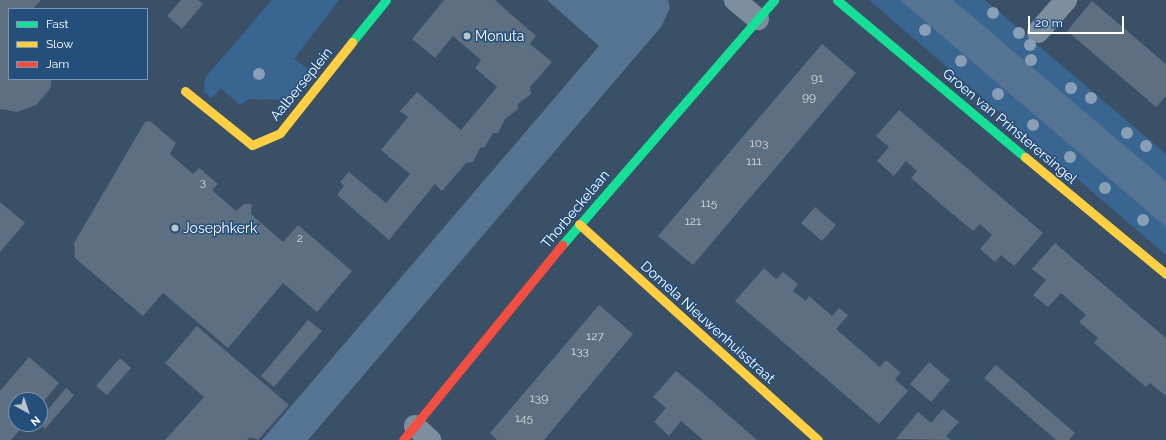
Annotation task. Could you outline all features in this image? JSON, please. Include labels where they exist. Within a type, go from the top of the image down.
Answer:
[{"type":"street","name":"Aalberseplein","points":[[185,91],[252,145],[280,133],[386,0]]},
{"type":"street","points":[[735,0],[758,19]]},
{"type":"street","name":"Thorbeckelaan","points":[[416,435],[579,224],[774,0]]},
{"type":"street","name":"Groen van Prinsterersingel","points":[[837,0],[1166,274]]},
{"type":"street","points":[[1038,32],[1066,0]]},
{"type":"street","name":"Domela Nieuwenhuisstraat","points":[[579,224],[818,440]]},
{"type":"shaded area","points":[[272,0],[339,0],[294,59],[312,72],[296,95],[286,100],[249,99],[240,105],[221,88],[211,99],[204,91],[205,78]]},
{"type":"shaded area","points":[[547,0],[668,0],[670,8],[661,27],[308,440],[262,440],[599,46]]},
{"type":"shaded area","points":[[869,0],[985,0],[1166,154],[1166,255]]},
{"type":"shaded area","points":[[900,0],[953,0],[1166,181],[1166,227]]},
{"type":"building","points":[[0,0],[41,0],[34,8],[8,8],[8,80],[52,80],[50,89],[36,105],[17,112],[0,109]]},
{"type":"building","points":[[181,0],[198,0],[203,4],[182,29],[167,16]]},
{"type":"building","points":[[444,0],[495,0],[536,36],[530,44],[552,62],[530,87],[531,94],[518,104],[518,109],[505,119],[498,133],[493,133],[485,147],[480,148],[473,162],[466,163],[442,191],[435,184],[389,240],[337,195],[344,186],[340,182],[349,172],[386,203],[410,174],[381,150],[408,117],[400,111],[417,92],[461,130],[497,87],[475,68],[481,60],[453,36],[435,58],[412,39]]},
{"type":"building","points":[[1092,1],[1166,64],[1166,96],[1156,107],[1067,31]]},
{"type":"building","points":[[822,44],[856,73],[693,265],[658,236]]},
{"type":"building","points":[[899,110],[1043,233],[1014,266],[1001,255],[995,262],[980,249],[992,235],[980,224],[973,231],[942,205],[911,178],[917,171],[906,161],[894,176],[877,161],[889,147],[876,136]]},
{"type":"building","name":"Josephkerk","points":[[150,121],[176,143],[170,154],[193,174],[199,168],[218,184],[212,190],[236,211],[244,204],[252,204],[251,214],[283,242],[298,225],[352,271],[317,312],[283,283],[228,348],[163,293],[143,316],[75,258],[74,243],[145,122]]},
{"type":"building","points":[[0,202],[25,223],[0,252]]},
{"type":"building","points":[[815,207],[836,225],[822,241],[801,223]]},
{"type":"building","points":[[1055,243],[1166,338],[1166,396],[1150,383],[1146,387],[1094,343],[1098,338],[1079,322],[1086,315],[1061,293],[1048,307],[1033,295],[1046,280],[1032,269]]},
{"type":"building","points":[[764,268],[776,279],[783,272],[798,284],[793,291],[806,301],[809,296],[832,316],[839,308],[848,315],[836,329],[880,367],[886,360],[901,373],[895,379],[908,391],[879,424],[735,301]]},
{"type":"building","points":[[599,305],[633,334],[544,440],[497,440],[490,433]]},
{"type":"building","points":[[308,320],[322,331],[274,387],[261,376]]},
{"type":"building","points":[[197,326],[289,405],[258,440],[250,437],[247,440],[165,440],[204,397],[165,363]]},
{"type":"building","points":[[29,357],[59,383],[48,396],[48,392],[8,392],[8,432],[18,432],[11,440],[0,440],[0,391]]},
{"type":"building","points":[[120,358],[131,368],[107,395],[96,386]]},
{"type":"building","points":[[929,362],[950,380],[931,402],[910,384]]},
{"type":"building","points":[[996,365],[1075,433],[1069,440],[1056,440],[984,378]]},
{"type":"building","points":[[676,371],[757,440],[703,440],[681,421],[669,436],[654,422],[666,408],[653,397]]},
{"type":"building","points":[[66,388],[74,395],[48,425],[48,409]]},
{"type":"building","points":[[943,409],[959,422],[946,436],[951,440],[896,439],[918,412],[931,423]]},
{"type":"traffic: fast","points":[[352,42],[386,0]]},
{"type":"traffic: fast","points":[[562,245],[774,0]]},
{"type":"traffic: fast","points":[[837,0],[1025,157]]},
{"type":"traffic: slow","points":[[185,91],[252,145],[280,133],[352,42]]},
{"type":"traffic: slow","points":[[1025,157],[1166,274]]},
{"type":"traffic: slow","points":[[579,224],[818,440]]},
{"type":"traffic: jam","points":[[403,440],[562,245]]},
{"type":"place","name":"Monuta","points":[[467,36]]},
{"type":"place","name":"Josephkerk","points":[[175,228]]}]
